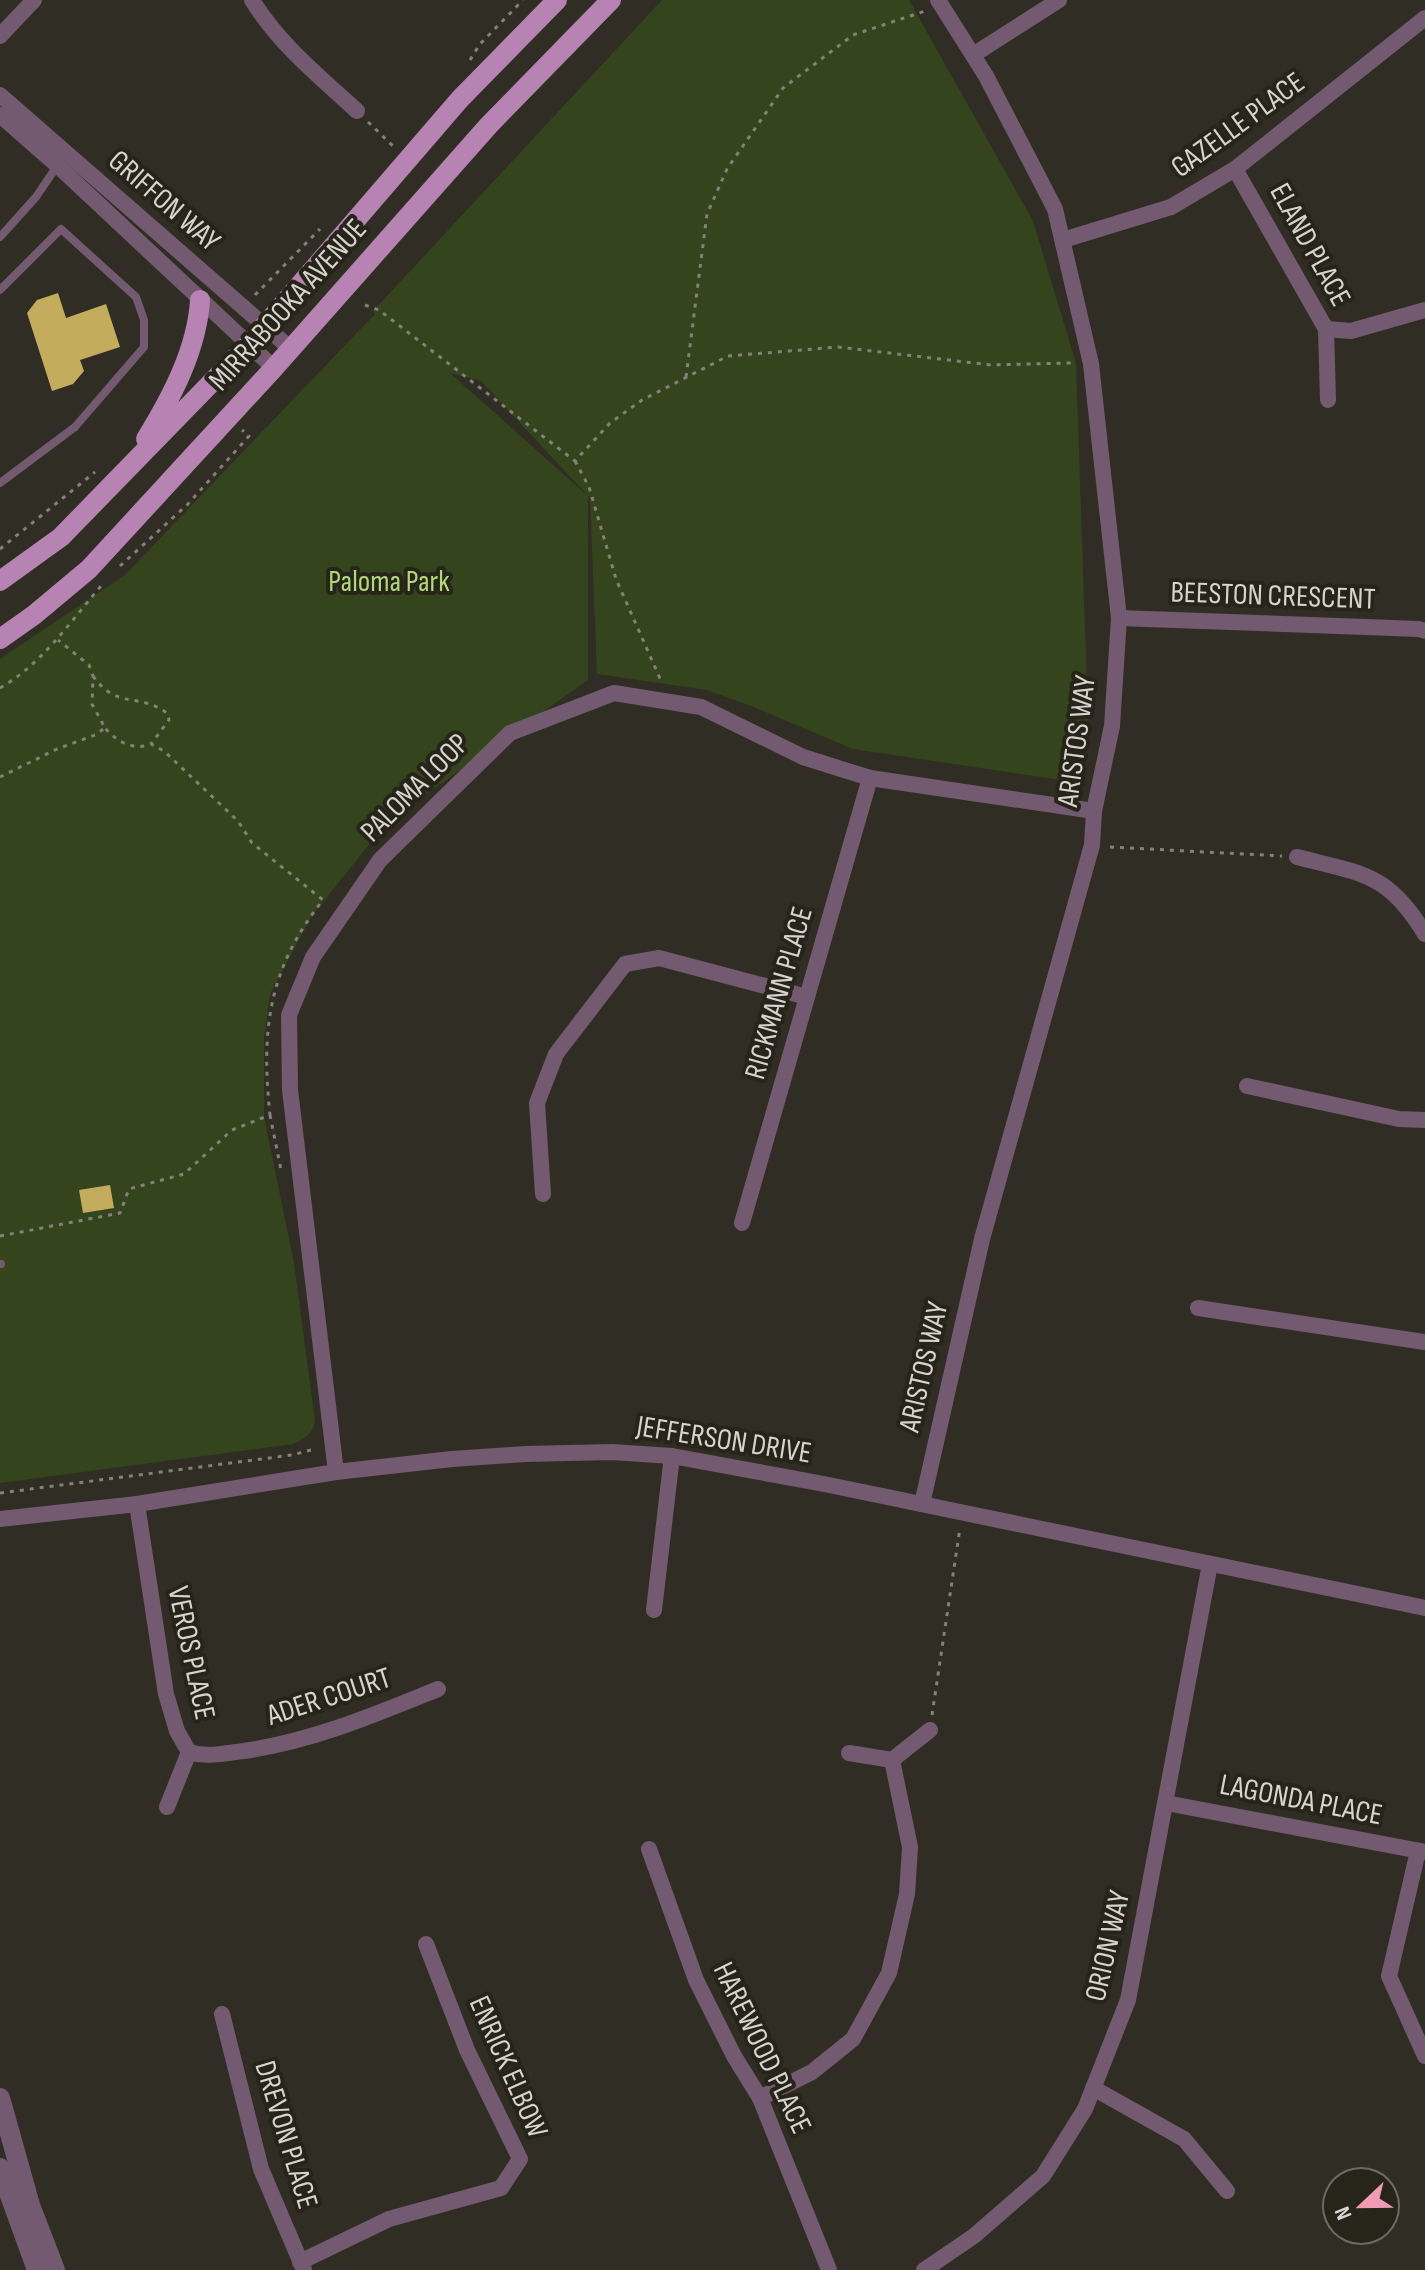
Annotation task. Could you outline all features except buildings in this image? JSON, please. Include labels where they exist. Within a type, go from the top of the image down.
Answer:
[{"type":"main road","name":"MIRRABOOKA AVENUE","points":[[0,581],[61,537],[248,345],[460,99],[557,0]]},
{"type":"main road","name":"MIRRABOOKA AVENUE","points":[[0,639],[89,569],[274,368],[489,125],[611,0]]},
{"type":"main road","points":[[127,470],[172,393],[199,322],[200,300]]},
{"type":"street","points":[[0,36],[34,0]]},
{"type":"street","points":[[252,0],[290,50],[357,111]]},
{"type":"street","points":[[973,55],[1059,0]]},
{"type":"street","name":"ARISTOS WAY","points":[[922,1504],[982,1239],[1092,845],[1094,811],[1112,726],[1119,618],[1091,364],[1055,209],[973,55],[940,3]]},
{"type":"street","name":"GAZELLE PLACE","points":[[1063,240],[1171,207],[1235,169],[1425,18]]},
{"type":"street","name":"GRIFFON WAY","points":[[0,95],[291,349]]},
{"type":"street","name":"GRIFFON WAY","points":[[0,115],[274,368]]},
{"type":"street","name":"ELAND PLACE","points":[[1235,169],[1326,329],[1328,400]]},
{"type":"street","points":[[1326,329],[1351,331],[1425,310]]},
{"type":"street","name":"BEESTON CRESCENT","points":[[1119,618],[1425,631]]},
{"type":"street","name":"PALOMA LOOP","points":[[336,1472],[290,1090],[289,1015],[313,957],[380,860],[510,733],[614,693],[701,707],[803,757],[870,778],[1094,811]]},
{"type":"street","name":"RICKMANN PLACE","points":[[742,1223],[870,778]]},
{"type":"street","points":[[1297,857],[1364,874],[1387,886],[1408,907],[1425,934]]},
{"type":"street","points":[[543,1194],[537,1103],[556,1054],[625,964],[659,958],[807,997]]},
{"type":"street","points":[[1247,1086],[1399,1119],[1425,1120]]},
{"type":"street","points":[[1198,1308],[1425,1342]]},
{"type":"street","name":"JEFFERSON DRIVE","points":[[2,1520],[137,1504],[336,1472],[452,1459],[612,1452],[672,1456],[922,1504],[1425,1608]]},
{"type":"street","points":[[654,1610],[672,1456]]},
{"type":"street","name":"VEROS PLACE","points":[[137,1504],[166,1694],[177,1731],[189,1752],[167,1807]]},
{"type":"street","name":"ORION WAY","points":[[924,2270],[974,2236],[1043,2176],[1085,2109],[1128,2000],[1210,1564]]},
{"type":"street","name":"ADER COURT","points":[[189,1752],[211,1755],[278,1746],[315,1737],[438,1689]]},
{"type":"street","points":[[849,1753],[892,1760],[930,1730]]},
{"type":"street","points":[[760,2098],[812,2072],[853,2039],[889,1973],[907,1894],[910,1847],[892,1760]]},
{"type":"street","name":"LAGONDA PLACE","points":[[1166,1803],[1422,1852]]},
{"type":"street","name":"HAREWOOD PLACE","points":[[649,1849],[696,1980],[734,2056],[760,2098],[829,2270]]},
{"type":"street","points":[[1422,1852],[1389,1976],[1425,2056]]},
{"type":"street","name":"ENRICK ELBOW","points":[[302,2266],[389,2219],[501,2188],[520,2159],[467,2050],[426,1944]]},
{"type":"street","name":"DREVON PLACE","points":[[222,2014],[261,2169],[302,2266]]},
{"type":"street","points":[[1093,2088],[1184,2139],[1227,2191]]},
{"type":"street","points":[[0,2098],[30,2205],[55,2270]]},
{"type":"street","points":[[0,2168],[37,2270]]},
{"type":"lane","points":[[0,237],[36,197],[58,166]]},
{"type":"lane","points":[[0,290],[61,229],[136,297],[144,320],[144,347],[75,427],[0,483]]},
{"type":"path","points":[[463,70],[480,44],[523,0]]},
{"type":"path","points":[[686,377],[707,214],[727,169],[783,88],[853,35],[940,3]]},
{"type":"path","points":[[357,111],[395,147]]},
{"type":"path","points":[[246,307],[324,225]]},
{"type":"path","points":[[365,305],[379,310],[575,461],[589,487],[616,579],[657,668],[669,702]]},
{"type":"path","points":[[575,461],[610,423],[642,400],[728,356],[838,347],[991,365],[1091,364]]},
{"type":"path","points":[[114,572],[188,504],[249,436]]},
{"type":"path","points":[[0,549],[104,465]]},
{"type":"path","points":[[0,688],[27,669],[58,639],[104,583]]},
{"type":"path","points":[[58,639],[89,665],[102,688],[115,698],[149,703],[167,713],[169,720],[151,744],[139,747],[124,743],[105,728],[92,704],[93,676]]},
{"type":"path","points":[[0,777],[105,728]]},
{"type":"path","points":[[151,744],[164,751],[238,821],[252,843],[323,900],[307,920],[287,958],[273,994],[268,1023],[265,1061],[270,1115],[282,1174]]},
{"type":"path","points":[[1092,845],[1297,857]]},
{"type":"path","points":[[0,1236],[120,1213],[129,1189],[184,1174],[232,1130],[270,1115]]},
{"type":"path","points":[[0,1493],[292,1455],[311,1450],[320,1437]]},
{"type":"path","points":[[930,1730],[962,1513]]},
{"type":"green space","name":"Paloma Park","points":[[662,0],[909,0],[1033,221],[1076,363],[1088,719],[1075,782],[853,749],[707,690],[597,674],[590,498],[481,381],[450,373],[588,496],[588,680],[388,821],[311,917],[270,994],[264,1038],[264,1117],[294,1263],[314,1426],[307,1436],[293,1444],[0,1483],[0,659],[125,575],[375,314],[373,311]]}]
